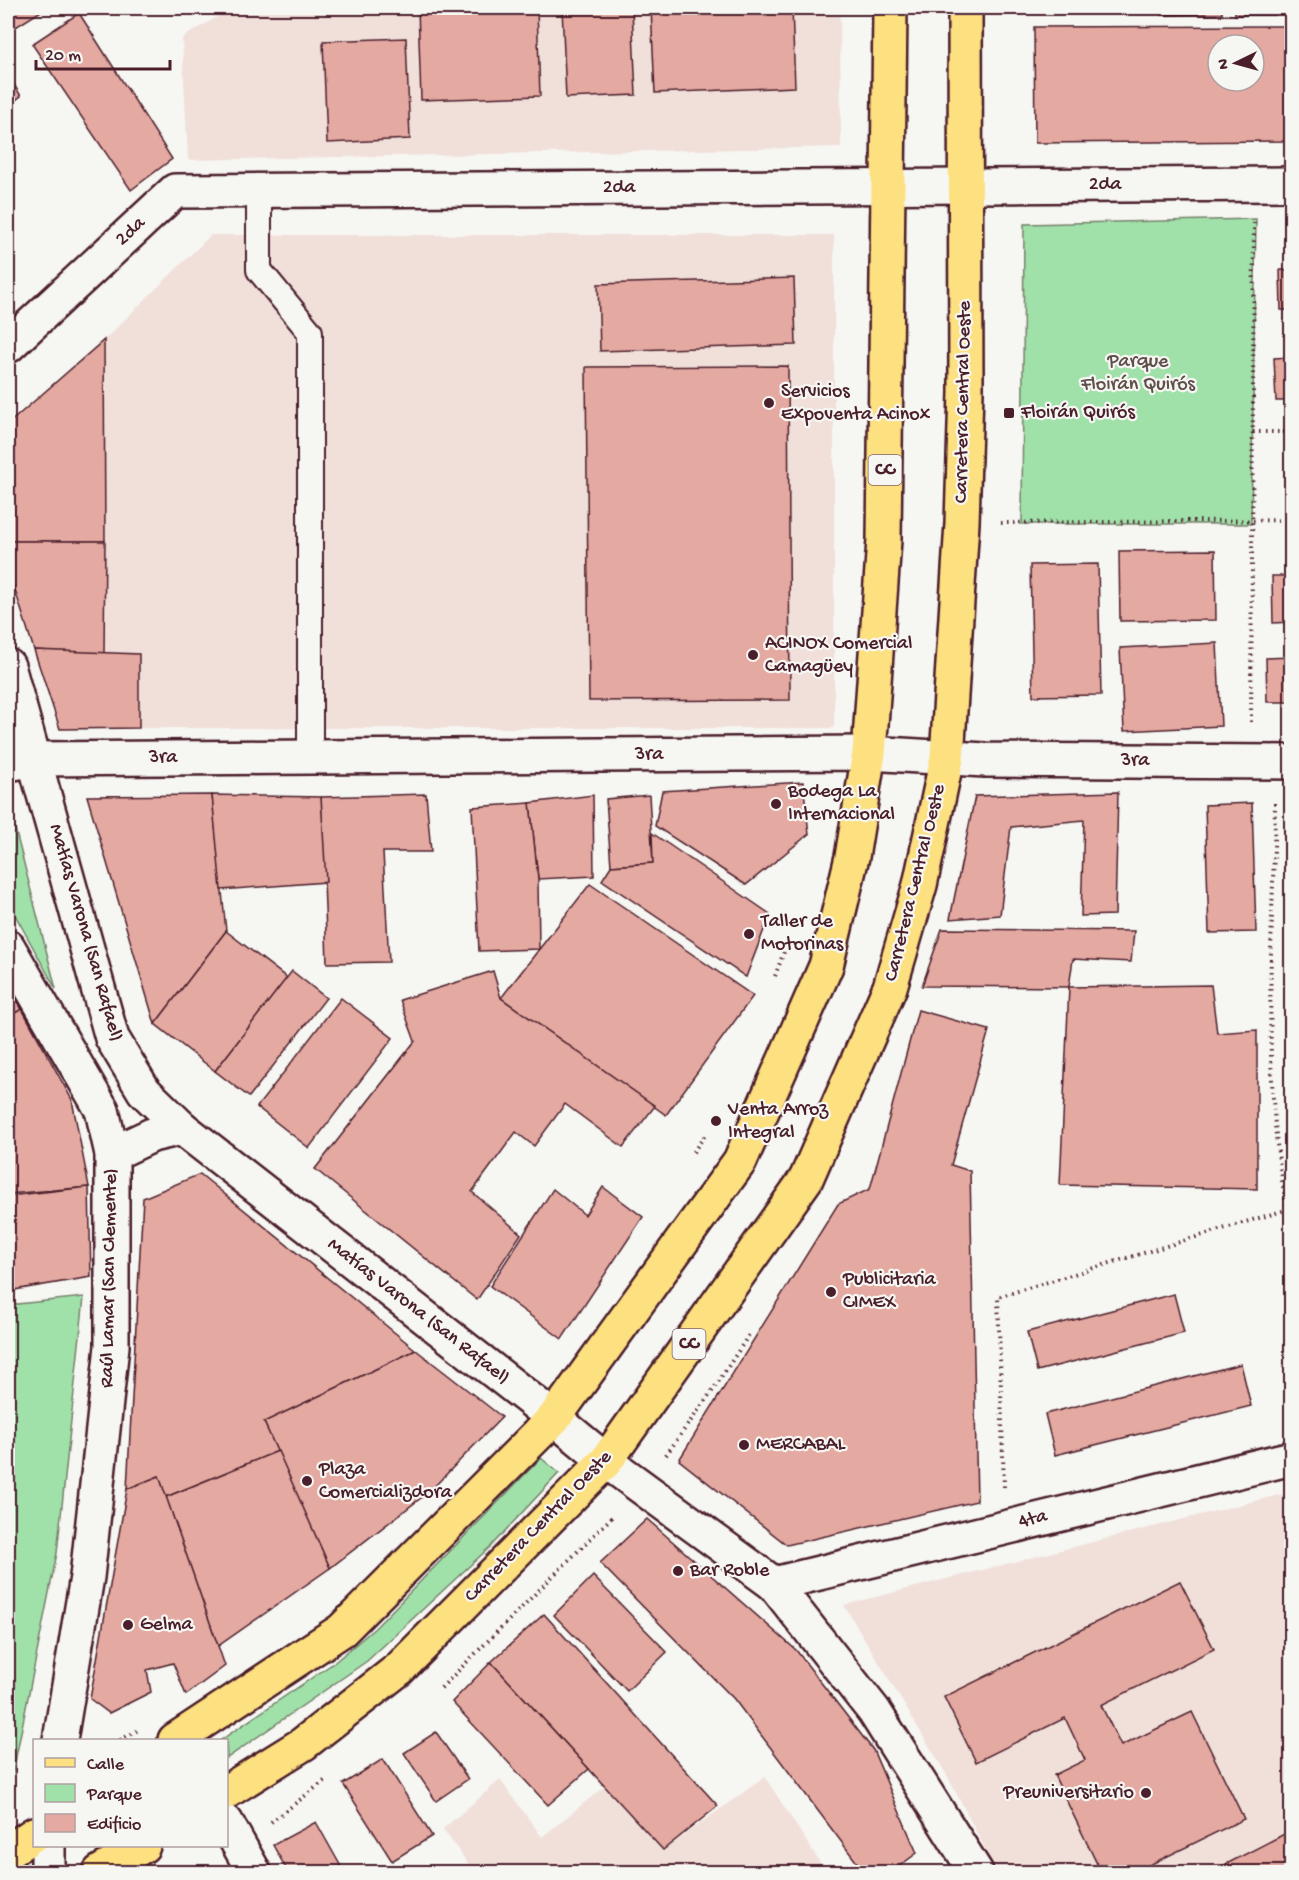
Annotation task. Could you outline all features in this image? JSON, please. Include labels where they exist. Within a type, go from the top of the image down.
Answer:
[{"type":"main road","name":"CC","points":[[177,1739],[342,1630],[554,1418],[740,1161],[826,966],[852,857],[869,753],[884,540],[890,8]]},
{"type":"main road","name":"Carretera Central Oeste","points":[[228,1791],[303,1744],[399,1669],[606,1461],[806,1179],[890,987],[920,885],[947,758],[962,523],[966,392],[965,8]]},
{"type":"main road","points":[[8,1852],[33,1835]]},
{"type":"main road","points":[[100,1872],[140,1847]]},
{"type":"street","name":"2da","points":[[8,346],[175,191],[1292,184]]},
{"type":"street","name":"Matías Varona (San Rafael)","points":[[8,666],[21,761],[112,1038],[144,1091],[182,1128],[606,1461],[774,1584],[874,1711],[976,1872]]},
{"type":"street","name":"3ra","points":[[21,761],[869,753],[947,758],[1272,762]]},
{"type":"street","name":"Raúl Lamar (San Clemente)","points":[[8,947],[67,1054],[102,1110],[112,1154],[112,1346],[87,1577],[60,1739]]},
{"type":"street","points":[[67,1054],[91,1053],[112,1038]]},
{"type":"street","points":[[112,1154],[152,1135],[182,1128]]},
{"type":"street","name":"4ta","points":[[774,1584],[1292,1458]]},
{"type":"street","points":[[228,1825],[254,1872]]},
{"type":"street","points":[[48,1847],[48,1872]]},
{"type":"lane","points":[[259,191],[259,270],[310,332],[310,757]]},
{"type":"path","points":[[1254,184],[1252,521],[1272,762],[1271,1078],[1292,1229]]},
{"type":"path","points":[[1253,432],[1292,432]]},
{"type":"path","points":[[997,523],[1292,520]]},
{"type":"path","points":[[1005,1527],[998,1297],[1289,1208]]},
{"type":"path","points":[[122,1739],[144,1727]]},
{"type":"shaded area","points":[[232,8],[840,8],[841,147],[188,160],[182,38]]},
{"type":"shaded area","points":[[211,235],[834,235],[834,728],[139,728],[139,654],[104,654],[104,340]]},
{"type":"shaded area","points":[[1291,1492],[1291,1872],[997,1872],[948,1777],[844,1605]]},
{"type":"shaded area","points":[[765,1777],[826,1872],[474,1872],[443,1829],[500,1780],[542,1837],[604,1787],[663,1850]]},
{"type":"green space","name":"Parque Floirán Quirós","points":[[1256,219],[1251,524],[1022,524],[1024,224]]},
{"type":"green space","points":[[9,805],[56,989],[8,902]]},
{"type":"green space","points":[[84,1297],[57,1553],[8,1797],[8,1305]]},
{"type":"green space","points":[[541,1458],[559,1473],[491,1546],[367,1661],[228,1757],[228,1739],[222,1739],[335,1662],[375,1628]]},
{"type":"building","points":[[8,8],[46,8],[8,32]]},
{"type":"building","points":[[418,8],[537,8],[540,96],[421,100]]},
{"type":"building","points":[[562,8],[632,8],[636,95],[566,98]]},
{"type":"building","points":[[651,8],[792,8],[795,87],[655,93]]},
{"type":"building","points":[[1160,8],[1222,8],[1222,14],[1161,15]]},
{"type":"building","points":[[1235,8],[1275,8],[1275,15],[1235,15]]},
{"type":"building","points":[[79,13],[172,159],[131,190],[32,44]]},
{"type":"building","points":[[1292,26],[1292,141],[1035,143],[1034,27]]},
{"type":"building","points":[[406,38],[410,139],[327,143],[323,41]]},
{"type":"building","points":[[8,75],[21,96],[8,106]]},
{"type":"building","points":[[1280,270],[1292,270],[1292,310],[1281,310]]},
{"type":"building","points":[[794,278],[796,345],[600,351],[598,284]]},
{"type":"building","points":[[104,340],[105,541],[8,541],[8,424]]},
{"type":"building","points":[[1292,357],[1292,401],[1276,401],[1274,358]]},
{"type":"building","points":[[788,366],[790,700],[589,701],[586,367]]},
{"type":"building","points":[[8,541],[105,541],[104,654],[34,650],[8,568]]},
{"type":"building","points":[[1215,550],[1216,620],[1120,621],[1119,551]]},
{"type":"building","points":[[1098,564],[1101,695],[1033,696],[1030,565]]},
{"type":"building","points":[[1272,576],[1292,576],[1292,622],[1273,623]]},
{"type":"building","points":[[1217,643],[1221,726],[1124,731],[1120,648]]},
{"type":"building","points":[[34,650],[139,654],[139,728],[60,729]]},
{"type":"building","points":[[1292,657],[1292,702],[1267,702],[1266,658]]},
{"type":"building","points":[[803,782],[809,834],[746,885],[655,826],[662,791]]},
{"type":"building","points":[[1118,792],[1115,915],[1081,916],[1084,820],[1011,827],[1000,915],[950,919],[975,796]]},
{"type":"building","points":[[426,794],[431,852],[383,852],[389,962],[327,963],[321,797]]},
{"type":"building","points":[[212,795],[226,931],[155,1024],[87,796]]},
{"type":"building","points":[[212,795],[321,797],[326,882],[221,890]]},
{"type":"building","points":[[593,795],[594,876],[538,879],[530,803]]},
{"type":"building","points":[[649,795],[653,863],[611,866],[606,799]]},
{"type":"building","points":[[530,803],[538,879],[539,949],[479,951],[472,807]]},
{"type":"building","points":[[1252,803],[1256,932],[1209,933],[1205,805]]},
{"type":"building","points":[[652,833],[770,914],[746,977],[602,880],[611,866],[653,863]]},
{"type":"building","points":[[590,884],[753,996],[666,1115],[501,998]]},
{"type":"building","points":[[942,929],[1134,931],[1131,962],[1073,959],[1069,987],[922,986]]},
{"type":"building","points":[[226,931],[287,978],[215,1071],[155,1024]]},
{"type":"building","points":[[292,971],[326,998],[249,1097],[215,1071]]},
{"type":"building","points":[[493,971],[501,998],[655,1106],[623,1147],[565,1104],[534,1146],[516,1132],[472,1192],[521,1234],[477,1300],[315,1169],[415,1041],[400,1000]]},
{"type":"building","points":[[1211,985],[1217,1033],[1257,1030],[1257,1189],[1060,1185],[1069,987]]},
{"type":"building","points":[[8,988],[22,1009],[8,1017]]},
{"type":"building","points":[[341,998],[393,1038],[309,1148],[257,1107]]},
{"type":"building","points":[[22,1009],[72,1100],[89,1187],[8,1194],[8,1017]]},
{"type":"building","points":[[918,1010],[989,1030],[951,1165],[970,1171],[977,1501],[787,1545],[679,1460],[838,1204],[870,1189]]},
{"type":"building","points":[[200,1174],[416,1350],[264,1422],[278,1451],[166,1497],[159,1476],[127,1489],[143,1198]]},
{"type":"building","points":[[89,1187],[91,1277],[8,1291],[8,1196]]},
{"type":"building","points":[[603,1187],[643,1217],[562,1339],[490,1286],[553,1189],[585,1215]]},
{"type":"building","points":[[1174,1294],[1184,1333],[1037,1371],[1027,1332]]},
{"type":"building","points":[[416,1350],[502,1417],[430,1491],[330,1568],[264,1422]]},
{"type":"building","points":[[1241,1364],[1251,1406],[1055,1455],[1045,1414]]},
{"type":"building","points":[[278,1451],[330,1568],[218,1646],[166,1497]]},
{"type":"building","points":[[159,1476],[225,1666],[186,1695],[173,1663],[147,1670],[151,1692],[109,1713],[90,1699],[127,1489]]},
{"type":"building","points":[[647,1519],[796,1650],[873,1750],[917,1853],[891,1872],[864,1872],[734,1699],[600,1563]]},
{"type":"building","points":[[593,1576],[667,1652],[627,1691],[554,1615]]},
{"type":"building","points":[[1180,1581],[1214,1649],[1101,1705],[1121,1746],[1192,1712],[1244,1819],[1135,1872],[1101,1872],[1054,1775],[1085,1760],[1065,1718],[976,1762],[944,1697]]},
{"type":"building","points":[[544,1614],[718,1806],[663,1850],[491,1662]]},
{"type":"building","points":[[491,1662],[589,1769],[548,1805],[452,1702]]},
{"type":"building","points":[[436,1732],[468,1779],[436,1801],[404,1753]]},
{"type":"building","points":[[383,1759],[432,1836],[392,1861],[343,1784]]},
{"type":"building","points":[[316,1822],[344,1872],[288,1872],[273,1845]]},
{"type":"building","points":[[1292,1830],[1292,1872],[1211,1872]]},
{"type":"place","name":"Servicios Expoventa Acinox","points":[[769,403]]},
{"type":"place","name":"Floirán Quirós","points":[[1009,413]]},
{"type":"place","name":"ACINOX Comercial Camagüey","points":[[753,655]]},
{"type":"place","name":"Bodega La Internacional","points":[[776,804]]},
{"type":"place","name":"Taller de Motorinas","points":[[749,934]]},
{"type":"place","name":"Venta Arroz Integral","points":[[716,1121]]},
{"type":"place","name":"Publicitaria CIMEX","points":[[831,1292]]},
{"type":"place","name":"MERCABAL","points":[[744,1445]]},
{"type":"place","name":"Plaza Comercializdora","points":[[307,1481]]},
{"type":"place","name":"Bar Roble","points":[[678,1571]]},
{"type":"place","name":"Gelma","points":[[128,1625]]},
{"type":"place","name":"Preuniversitario","points":[[1146,1793]]}]
